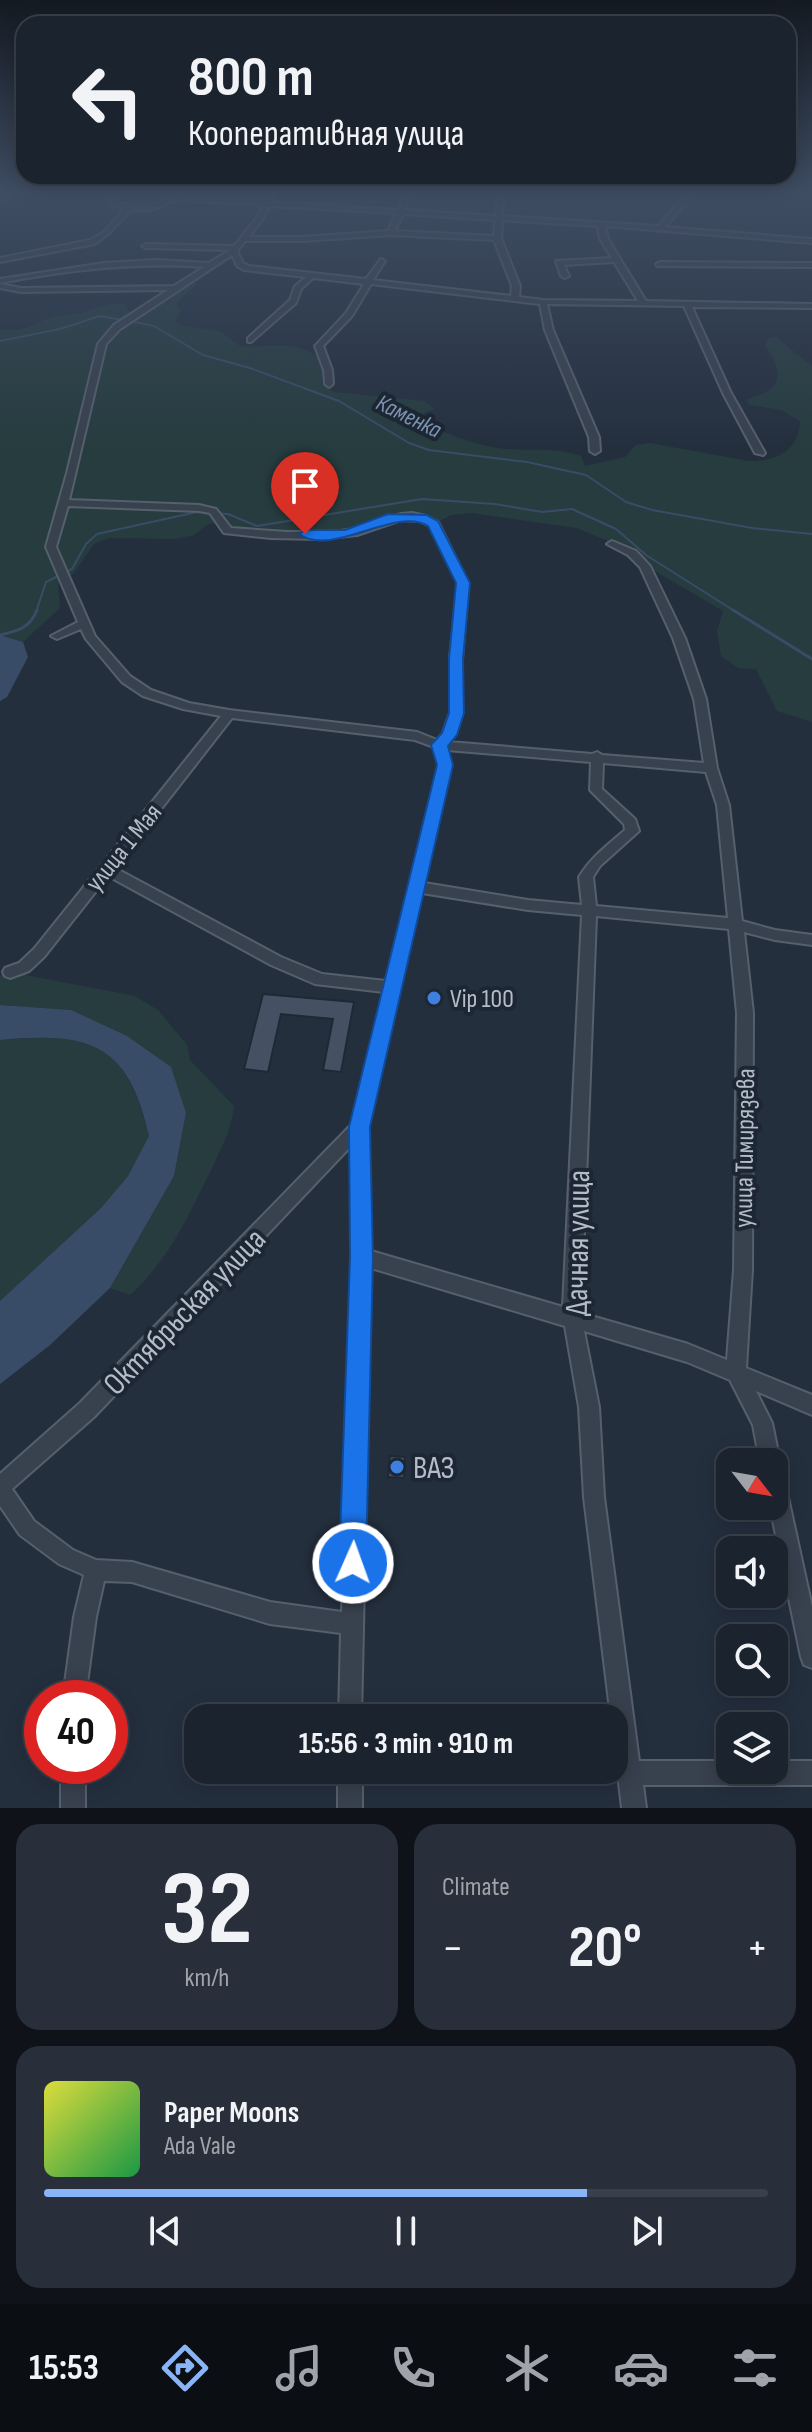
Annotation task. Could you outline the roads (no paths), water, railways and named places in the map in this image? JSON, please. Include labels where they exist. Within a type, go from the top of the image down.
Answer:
[{"type":"street","points":[[0,284],[30,277]]},
{"type":"street","points":[[189,277],[131,316],[102,344],[51,547],[84,623],[113,666],[147,693],[187,706],[229,714],[417,736],[439,745],[711,768]]},
{"type":"street","points":[[251,340],[285,309],[296,297],[298,288],[310,277]]},
{"type":"street","points":[[314,277],[543,302],[812,306]]},
{"type":"street","points":[[329,384],[328,364],[318,351],[319,346],[342,323],[365,283],[372,277]]},
{"type":"street","points":[[513,277],[515,297]]},
{"type":"street","points":[[626,277],[644,305]]},
{"type":"street","points":[[0,284],[21,290],[173,288]]},
{"type":"street","points":[[543,302],[549,330],[594,437],[595,451]]},
{"type":"street","points":[[687,305],[727,393],[760,453]]},
{"type":"street","points":[[64,503],[199,508],[213,511],[228,531],[247,534],[346,534],[388,518],[413,516],[434,524],[463,583],[456,659],[456,713],[449,735],[439,745]]},
{"type":"street","name":"улица Тимирязева","points":[[612,544],[632,553],[645,566],[679,638],[700,699],[711,768],[723,805],[745,1013],[743,1270],[736,1372]]},
{"type":"street","points":[[57,636],[84,623]]},
{"type":"street","name":"улица 1 Мая","points":[[10,972],[24,967],[39,953],[229,714]]},
{"type":"street","points":[[350,1704],[362,1257],[359,1127],[445,765],[439,745]]},
{"type":"street","name":"Дачная улица","points":[[597,756],[596,790],[630,822],[632,831],[595,863],[586,877],[589,909],[572,1318],[587,1376],[594,1497],[634,1808]]},
{"type":"street","points":[[106,869],[210,927],[320,980],[390,987]]},
{"type":"street","points":[[416,887],[528,905],[735,924],[775,935],[812,940]]},
{"type":"street","name":"Октябрьская улица","points":[[0,1488],[87,1410],[359,1127]]},
{"type":"street","points":[[362,1257],[572,1318],[736,1372],[791,1399],[812,1405]]},
{"type":"street","points":[[736,1372],[762,1423],[767,1448]]},
{"type":"street","points":[[0,1488],[27,1528],[66,1557],[96,1570],[132,1572],[270,1613],[351,1624]]},
{"type":"street","points":[[783,1520],[812,1657]]},
{"type":"street","points":[[76,1680],[85,1617],[96,1570]]},
{"type":"street","points":[[630,1773],[812,1773]]},
{"type":"street","points":[[73,1784],[73,1808]]},
{"type":"street","points":[[350,1784],[350,1808]]},
{"type":"water","points":[[0,635],[23,642],[28,657],[7,697],[0,701]]},
{"type":"water","points":[[0,1005],[71,1010],[127,1036],[171,1067],[186,1113],[174,1176],[110,1288],[50,1345],[0,1384],[0,1301],[101,1208],[128,1176],[149,1136],[129,1080],[116,1062],[100,1050],[81,1042],[58,1038],[0,1040]]},
{"type":"waterway","name":"Каменка","points":[[0,341],[60,329],[100,316],[123,320]]},
{"type":"waterway","name":"Каменка","points":[[130,321],[154,326],[203,355],[250,368],[339,401],[409,443],[429,450],[527,462],[586,475],[626,502],[652,510],[752,528],[812,534]]},
{"type":"waterway","points":[[36,612],[46,582],[72,569],[86,544],[97,534],[197,512],[228,514],[257,526],[422,499],[495,504],[542,512],[572,509],[616,529],[646,555],[736,612]]},
{"type":"waterway","points":[[733,610],[812,659]]},
{"type":"waterway","points":[[0,635],[23,628],[36,612]]},
{"type":"place","name":"Vip 100","points":[[434,998]]},
{"type":"place","name":"ВАЗ","points":[[397,1467]]}]
